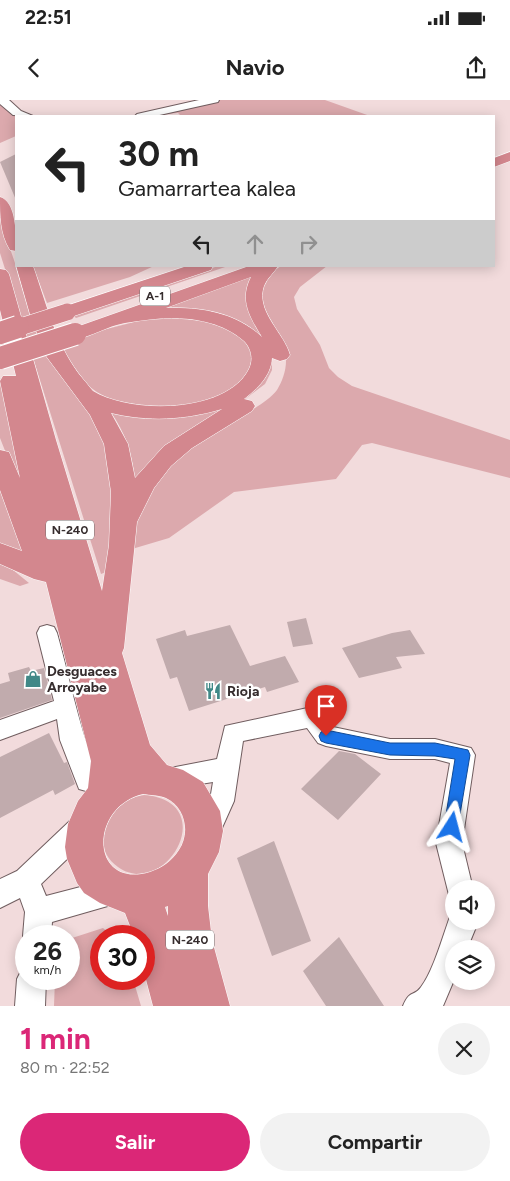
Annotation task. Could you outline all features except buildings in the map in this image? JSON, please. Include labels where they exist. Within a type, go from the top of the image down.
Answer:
[{"type":"highway","points":[[495,152],[510,145]]},
{"type":"highway","points":[[495,162],[510,156]]},
{"type":"highway","points":[[0,201],[15,208]]},
{"type":"highway","points":[[0,201],[15,243]]},
{"type":"highway","points":[[0,358],[162,267]]},
{"type":"highway","points":[[146,276],[171,267]]},
{"type":"highway","name":"A-1","points":[[0,346],[202,267]]},
{"type":"highway","name":"A-1","points":[[0,333],[69,318],[236,267]]},
{"type":"highway","points":[[128,317],[265,267]]},
{"type":"highway","points":[[124,521],[152,472],[169,454],[259,396],[276,375],[279,364],[278,347],[253,300],[253,290],[256,281],[267,267]]},
{"type":"highway","points":[[18,269],[61,365],[89,396],[109,426],[121,459],[124,521],[108,660]]},
{"type":"highway","name":"N-240","points":[[18,269],[44,440],[135,753],[159,778],[181,786],[195,798],[204,816],[205,836],[197,861],[189,872],[174,884],[156,892],[127,893]]},
{"type":"highway","points":[[0,322],[179,313],[220,319],[243,330],[257,344],[262,359],[261,367],[252,382],[245,389],[222,402],[192,410],[141,412],[107,404],[89,396]]},
{"type":"highway","name":"N-240","points":[[0,328],[56,621],[108,761],[100,800],[83,842],[87,862],[98,879],[127,893],[149,918],[175,1006]]},
{"type":"highway","points":[[0,457],[44,572],[56,621]]},
{"type":"highway","points":[[0,553],[44,572]]},
{"type":"highway","points":[[100,800],[130,781],[159,778]]},
{"type":"highway","name":"N-240","points":[[189,872],[186,894],[190,942],[208,1006]]},
{"type":"street","points":[[2,100],[16,113],[23,115]]},
{"type":"street","points":[[145,115],[214,100]]},
{"type":"street","points":[[0,894],[26,880],[100,800],[88,781],[72,740],[56,621]]},
{"type":"street","points":[[0,730],[66,706]]},
{"type":"street","points":[[205,836],[222,801],[229,767],[233,732],[312,717],[326,736],[390,749],[435,749],[463,755],[449,843],[458,880]]},
{"type":"street","points":[[159,778],[196,775],[229,767]]},
{"type":"street","points":[[26,880],[38,924],[127,893]]},
{"type":"street","points":[[418,1006],[431,999],[461,930]]},
{"type":"street","points":[[30,1006],[31,990]]},
{"type":"shaded area","points":[[220,100],[325,100],[367,115],[180,115],[178,113],[152,115]]},
{"type":"shaded area","points":[[0,103],[9,112],[17,115],[15,115],[15,136],[0,143]]},
{"type":"shaded area","points":[[0,219],[15,267],[98,421],[116,492],[106,572],[101,574],[0,253]]},
{"type":"shaded area","points":[[33,267],[152,267],[130,277],[47,303]]},
{"type":"shaded area","points":[[215,267],[225,267],[76,318],[73,315]]},
{"type":"shaded area","points":[[280,267],[326,267],[300,287],[294,297],[297,309],[320,345],[329,368],[338,377],[352,386],[510,440],[510,478],[372,443],[362,445],[336,479],[234,492],[169,538],[132,549],[135,528],[141,509],[162,475],[192,447],[226,424],[260,405],[279,387],[285,369],[286,353],[258,291],[268,275]]},
{"type":"shaded area","points":[[254,275],[247,287],[246,297],[272,356],[272,370],[265,384],[135,482],[128,445],[110,411],[186,415],[260,379],[244,326],[158,311]]},
{"type":"shaded area","points":[[188,317],[227,328],[243,340],[254,358],[250,370],[244,379],[228,392],[211,400],[192,405],[151,408],[113,400],[97,392],[85,382],[75,371],[58,344],[146,319]]},
{"type":"shaded area","points":[[0,378],[22,485],[19,486],[0,438]]},
{"type":"shaded area","points":[[0,482],[31,557],[0,546]]},
{"type":"shaded area","points":[[0,564],[13,570],[29,583],[20,586],[0,579]]},
{"type":"shaded area","points":[[144,795],[167,801],[180,814],[183,829],[178,846],[168,861],[153,871],[136,874],[118,867],[111,860],[103,845],[103,836],[108,820],[121,803]]},
{"type":"shaded area","points":[[90,932],[90,990],[136,990],[141,1006],[54,1006],[55,990],[80,990],[80,935]]},
{"type":"place","name":"Desguaces Arroyabe","points":[[33,679]]},
{"type":"place","name":"Rioja","points":[[213,691]]},
{"type":"route","points":[[326,736],[390,749],[435,749],[463,755],[452,827]]}]
